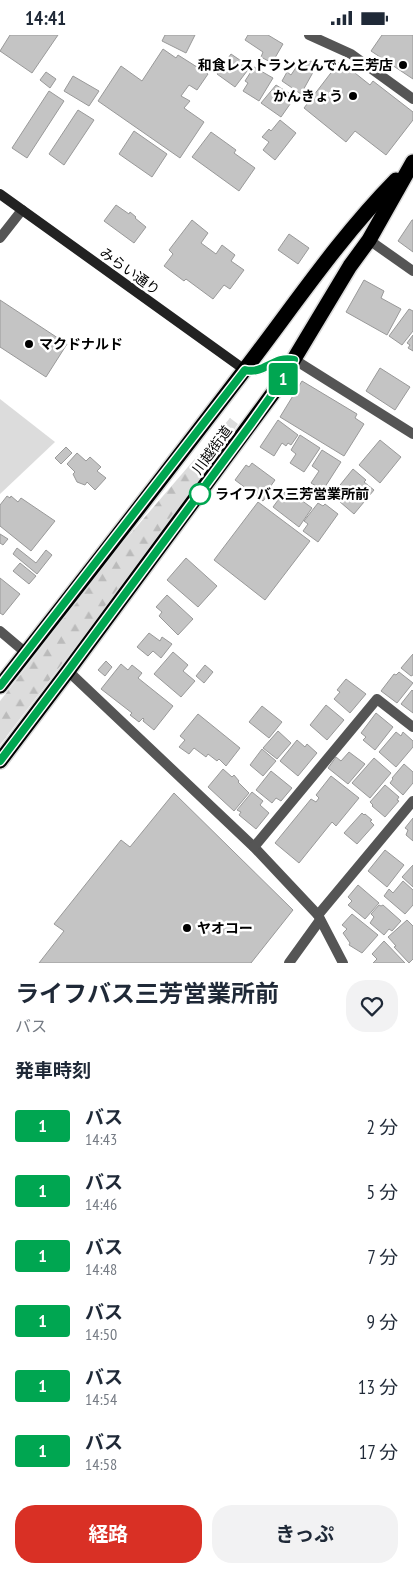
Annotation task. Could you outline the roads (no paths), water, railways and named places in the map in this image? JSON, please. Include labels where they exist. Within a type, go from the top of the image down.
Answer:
[{"type":"highway","name":"川越街道","points":[[0,761],[266,403],[350,266],[369,240],[411,164]]},
{"type":"highway","name":"川越街道","points":[[0,686],[245,370],[328,258],[362,216],[411,164]]},
{"type":"street","points":[[309,35],[351,54],[413,99]]},
{"type":"street","name":"みらい通り","points":[[0,194],[245,370]]},
{"type":"street","points":[[0,238],[22,210]]},
{"type":"street","points":[[369,240],[413,271]]},
{"type":"street","points":[[245,370],[252,372],[259,370],[279,359],[287,358],[294,360],[413,434]]},
{"type":"street","points":[[0,631],[26,653]]},
{"type":"street","points":[[68,671],[254,847],[319,917],[343,963]]},
{"type":"street","points":[[254,847],[377,699],[413,727]]},
{"type":"street","points":[[289,963],[319,917],[413,801]]},
{"type":"place","name":"和食レストランとんでん三芳店","points":[[403,65]]},
{"type":"place","name":"かんきょう","points":[[353,96]]},
{"type":"place","name":"マクドナルド","points":[[29,344]]},
{"type":"place","name":"ライフバス三芳営業所前","points":[[200,494]]},
{"type":"place","name":"ヤオコー","points":[[187,928]]}]
